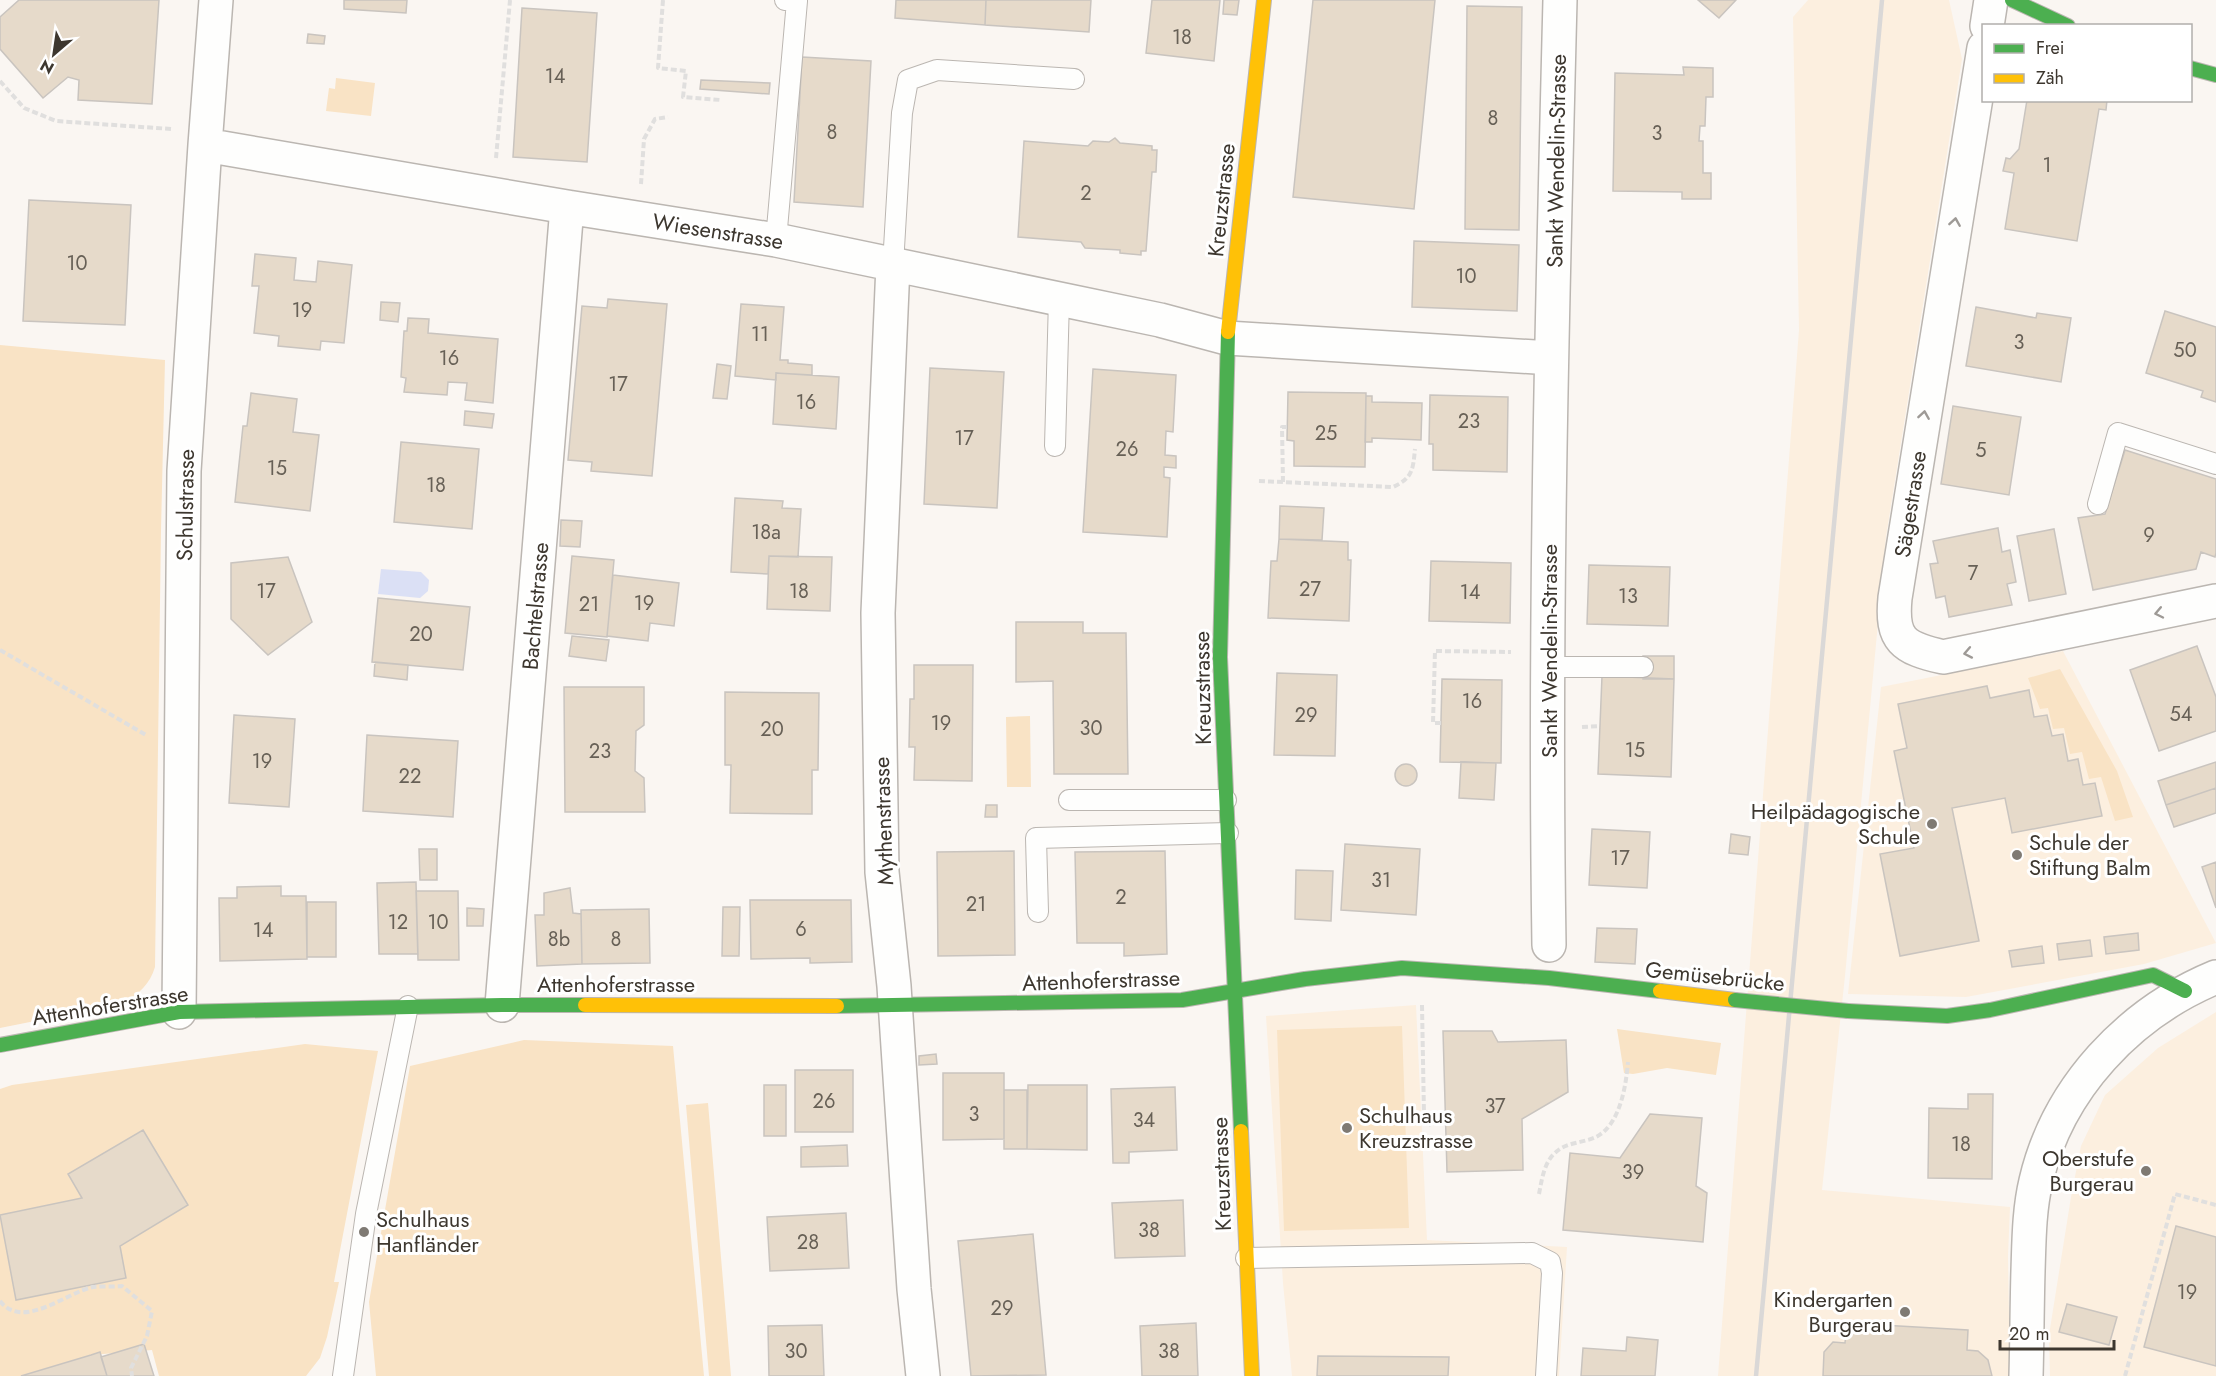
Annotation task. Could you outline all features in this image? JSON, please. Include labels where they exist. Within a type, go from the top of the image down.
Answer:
[{"type":"street","name":"Schulstrasse","points":[[179,1012],[184,471],[204,145],[216,0]]},
{"type":"street","name":"Kreuzstrasse","points":[[1252,1376],[1220,657],[1227,338],[1264,0]]},
{"type":"street","name":"Sankt Wendelin-Strasse","points":[[1549,945],[1548,660],[1551,358],[1560,0]]},
{"type":"street","points":[[1987,24],[1991,0]]},
{"type":"street","points":[[2012,0],[2063,24]]},
{"type":"street","name":"Sägestrasse","points":[[1982,54],[1895,598],[1894,628],[1900,638],[1911,646],[1923,653],[1943,657],[2216,601]]},
{"type":"street","points":[[2192,69],[2216,75]]},
{"type":"street","name":"Wiesenstrasse","points":[[204,145],[776,240],[1059,298],[1160,320],[1227,338]]},
{"type":"street","name":"Bachtelstrasse","points":[[502,1005],[567,207]]},
{"type":"street","name":"Mythenstrasse","points":[[893,265],[878,613],[882,872],[895,1006],[914,1289],[923,1376]]},
{"type":"street","points":[[1227,338],[1551,358]]},
{"type":"street","name":"Gemüsebrücke","points":[[1234,991],[1402,968],[1549,978],[1848,1011],[1947,1016],[1990,1010],[2153,975],[2185,991]]},
{"type":"street","points":[[2026,1376],[2029,1225],[2036,1182],[2044,1153],[2076,1090],[2095,1064],[2119,1039],[2151,1013],[2185,991],[2216,977]]},
{"type":"street","name":"Attenhoferstrasse","points":[[0,1045],[179,1012],[502,1005],[895,1006],[1182,1000],[1234,991]]},
{"type":"lane","points":[[776,240],[797,1],[786,0]]},
{"type":"lane","points":[[893,265],[902,113],[908,81],[937,70],[1074,79]]},
{"type":"lane","points":[[1055,446],[1059,298]]},
{"type":"lane","points":[[2098,504],[2118,433],[2216,464]]},
{"type":"lane","points":[[1548,660],[1643,667]]},
{"type":"lane","points":[[1069,800],[1226,800]]},
{"type":"lane","points":[[1038,912],[1036,838],[1228,833]]},
{"type":"lane","points":[[343,1376],[366,1214],[408,1006]]},
{"type":"lane","points":[[1245,1258],[1532,1253],[1550,1262],[1552,1273],[1546,1376]]},
{"type":"path","points":[[497,152],[510,0]]},
{"type":"path","points":[[663,0],[657,68],[686,71],[683,97],[721,100]]},
{"type":"path","points":[[0,81],[24,108],[56,121],[176,129]]},
{"type":"path","points":[[638,218],[644,139],[655,119],[669,117]]},
{"type":"path","points":[[1283,482],[1282,427],[1287,427]]},
{"type":"path","points":[[1249,481],[1393,487],[1402,483],[1412,472],[1415,449]]},
{"type":"path","points":[[0,650],[180,755]]},
{"type":"path","points":[[1441,723],[1433,723],[1435,651],[1548,660]]},
{"type":"path","points":[[1420,970],[1425,1115],[1433,1128]]},
{"type":"path","points":[[1539,1194],[1546,1164],[1556,1152],[1605,1131],[1621,1101],[1627,1082],[1628,1062]]},
{"type":"path","points":[[2125,1376],[2175,1194],[2216,1205]]},
{"type":"path","points":[[0,1301],[11,1310],[23,1313],[61,1301],[93,1287],[122,1286],[152,1311],[147,1336],[131,1368],[132,1376]]},
{"type":"shaded area","points":[[1808,0],[1949,0],[1962,59],[1886,537],[1845,976],[1822,1190],[2010,1207],[2008,1256],[2010,1376],[1718,1376],[1799,330],[1793,17]]},
{"type":"shaded area","points":[[336,78],[375,83],[371,116],[326,111],[329,88],[335,89]]},
{"type":"shaded area","points":[[0,345],[165,360],[155,967],[143,988],[125,1003],[0,1028]]},
{"type":"shaded area","name":"Schule der Stiftung Balm","points":[[2063,651],[2216,943],[2144,964],[1966,997],[1848,994],[1881,687]]},
{"type":"shaded area","points":[[2060,669],[2117,771],[2133,817],[2115,821],[2101,777],[2089,779],[2082,752],[2070,754],[2064,728],[2053,729],[2048,708],[2040,709],[2028,678]]},
{"type":"shaded area","points":[[1030,716],[1031,787],[1007,787],[1006,717]]},
{"type":"shaded area","name":"Schulhaus Kreuzstrasse","points":[[1416,1005],[1427,1240],[1567,1247],[1559,1376],[1292,1376],[1283,1283],[1266,1016]]},
{"type":"shaded area","name":"Oberstufe Burgerau","points":[[2216,1012],[2216,1376],[2050,1376],[2049,1335],[2081,1146],[2105,1095],[2158,1048]]},
{"type":"shaded area","points":[[1402,1026],[1409,1228],[1284,1231],[1277,1030]]},
{"type":"shaded area","points":[[1617,1029],[1721,1043],[1716,1075],[1667,1068],[1633,1074],[1624,1073]]},
{"type":"shaded area","points":[[524,1040],[673,1046],[704,1376],[376,1376],[369,1302],[410,1066]]},
{"type":"shaded area","points":[[305,1044],[378,1051],[334,1282],[339,1282],[327,1337],[320,1358],[306,1376],[159,1376],[152,1350],[91,1355],[21,1376],[0,1376],[0,1089],[12,1085]]},
{"type":"shaded area","points":[[708,1103],[731,1376],[709,1376],[686,1105]]},
{"type":"water","points":[[381,569],[421,572],[429,580],[428,591],[420,598],[378,594]]},
{"type":"building","points":[[19,0],[159,0],[152,104],[78,100],[79,80],[68,77],[43,98],[0,49],[0,17]]},
{"type":"building","points":[[344,0],[407,0],[406,13],[344,9]]},
{"type":"building","points":[[896,0],[986,0],[985,25],[895,18]]},
{"type":"building","points":[[986,0],[1091,0],[1089,32],[985,25]]},
{"type":"building","points":[[1152,0],[1220,0],[1214,61],[1146,53]]},
{"type":"building","points":[[1224,0],[1239,0],[1237,15],[1223,14]]},
{"type":"building","points":[[1313,0],[1435,0],[1414,209],[1293,197]]},
{"type":"building","points":[[1698,0],[1736,0],[1719,18]]},
{"type":"building","points":[[1467,6],[1522,7],[1519,230],[1465,229]]},
{"type":"building","points":[[522,8],[597,13],[587,162],[513,157]]},
{"type":"building","points":[[308,34],[325,36],[324,44],[307,43]]},
{"type":"building","points":[[802,57],[871,61],[863,207],[794,202]]},
{"type":"building","points":[[1683,67],[1713,68],[1713,97],[1706,97],[1705,126],[1700,126],[1699,141],[1703,141],[1703,173],[1711,173],[1711,199],[1682,199],[1682,192],[1613,191],[1615,73],[1684,75]]},
{"type":"building","points":[[701,80],[770,83],[769,94],[700,89]]},
{"type":"building","points":[[2027,102],[2107,102],[2106,110],[2099,109],[2077,241],[2005,229],[2014,173],[2003,171],[2006,158],[2010,159],[2019,149]]},
{"type":"building","points":[[1115,138],[1120,143],[1152,146],[1152,150],[1157,150],[1156,172],[1152,172],[1146,251],[1141,251],[1141,255],[1120,253],[1120,250],[1085,248],[1081,242],[1018,237],[1024,141],[1088,146],[1093,141],[1109,142]]},
{"type":"building","points":[[29,200],[131,205],[125,325],[23,321]]},
{"type":"building","points":[[1414,241],[1519,245],[1517,311],[1412,307]]},
{"type":"building","points":[[255,254],[296,258],[294,280],[316,282],[318,261],[352,265],[344,343],[321,341],[320,350],[278,346],[279,336],[254,333],[259,286],[252,286]]},
{"type":"building","points":[[608,299],[667,304],[652,476],[591,471],[592,462],[568,460],[582,306],[607,308]]},
{"type":"building","points":[[381,302],[400,303],[398,322],[380,320]]},
{"type":"building","points":[[741,304],[784,307],[780,360],[812,365],[812,375],[776,373],[776,380],[735,376]]},
{"type":"building","points":[[1976,307],[2036,318],[2037,313],[2071,318],[2061,382],[1966,366]]},
{"type":"building","points":[[2165,311],[2216,327],[2216,402],[2201,397],[2203,391],[2146,373]]},
{"type":"building","points":[[408,318],[429,319],[428,333],[498,339],[493,403],[465,400],[467,383],[448,382],[447,395],[404,392],[406,378],[401,377],[404,331],[407,331]]},
{"type":"building","points":[[717,364],[731,366],[727,399],[713,398]]},
{"type":"building","points":[[930,368],[1004,372],[997,508],[924,504]]},
{"type":"building","points":[[1093,369],[1176,375],[1173,432],[1166,431],[1165,455],[1176,456],[1176,468],[1164,467],[1164,477],[1170,478],[1167,537],[1083,532]]},
{"type":"building","points":[[776,373],[839,377],[836,429],[773,424]]},
{"type":"building","points":[[1288,392],[1366,393],[1365,467],[1294,466],[1294,441],[1287,440]]},
{"type":"building","points":[[251,393],[297,399],[293,432],[319,435],[310,511],[235,502],[243,426],[247,426]]},
{"type":"building","points":[[1430,395],[1508,397],[1507,472],[1433,470],[1433,444],[1429,444]]},
{"type":"building","points":[[1366,396],[1372,396],[1372,402],[1422,403],[1421,440],[1372,438],[1372,442],[1365,442]]},
{"type":"building","points":[[1953,406],[2021,417],[2009,495],[1941,484]]},
{"type":"building","points":[[465,411],[494,414],[492,428],[464,425]]},
{"type":"building","points":[[401,442],[479,449],[472,529],[394,522]]},
{"type":"building","points":[[2125,450],[2216,479],[2216,553],[2215,557],[2201,552],[2196,569],[2093,590],[2078,518],[2105,514]]},
{"type":"building","points":[[735,498],[783,501],[782,508],[801,509],[798,557],[769,556],[768,574],[731,572]]},
{"type":"building","points":[[1280,506],[1324,508],[1322,540],[1279,539]]},
{"type":"building","points":[[561,520],[582,521],[580,547],[560,546]]},
{"type":"building","points":[[1998,528],[2002,552],[2010,550],[2016,582],[2007,584],[2012,605],[1949,617],[1945,596],[1936,598],[1930,564],[1938,563],[1933,541]]},
{"type":"building","points":[[2054,529],[2066,594],[2029,601],[2017,536]]},
{"type":"building","points":[[1279,539],[1348,542],[1348,560],[1351,560],[1349,621],[1268,618],[1271,561],[1277,561]]},
{"type":"building","points":[[572,556],[614,560],[607,637],[565,633]]},
{"type":"building","points":[[769,556],[832,557],[830,611],[767,609]]},
{"type":"building","points":[[288,557],[312,622],[268,655],[231,619],[231,563]]},
{"type":"building","points":[[1431,561],[1511,563],[1510,623],[1429,621]]},
{"type":"building","points":[[1589,565],[1670,567],[1668,626],[1587,624]]},
{"type":"building","points":[[613,575],[679,583],[674,626],[650,623],[648,641],[607,636]]},
{"type":"building","points":[[378,598],[470,607],[463,670],[372,662]]},
{"type":"building","points":[[1016,622],[1083,622],[1083,633],[1126,633],[1128,774],[1054,774],[1053,681],[1016,682]]},
{"type":"building","points":[[572,636],[609,640],[606,661],[569,656]]},
{"type":"building","points":[[2197,646],[2216,697],[2216,731],[2159,751],[2130,670]]},
{"type":"building","points":[[1643,656],[1674,656],[1674,679],[1643,679]]},
{"type":"building","points":[[375,662],[408,665],[407,680],[374,676]]},
{"type":"building","points":[[914,665],[973,665],[972,781],[914,780],[915,747],[909,747],[910,699],[914,699]]},
{"type":"building","points":[[1277,673],[1337,675],[1335,756],[1274,755]]},
{"type":"building","points":[[1602,676],[1674,679],[1671,777],[1598,774]]},
{"type":"building","points":[[1442,679],[1502,680],[1501,763],[1440,762]]},
{"type":"building","name":"Heilpädagogische Schule","points":[[1987,686],[1990,698],[2029,690],[2034,717],[2047,715],[2052,736],[2063,734],[2068,761],[2078,759],[2083,785],[2095,783],[2102,816],[2012,833],[2005,798],[1952,808],[1979,941],[1900,956],[1880,854],[1914,848],[1894,751],[1907,748],[1898,704]]},
{"type":"building","points":[[564,687],[644,687],[644,725],[636,731],[635,771],[644,778],[645,812],[565,812]]},
{"type":"building","points":[[725,692],[819,693],[818,770],[812,770],[812,814],[730,813],[731,765],[725,765]]},
{"type":"building","points":[[234,715],[295,719],[289,807],[229,803]]},
{"type":"building","points":[[367,735],[458,741],[453,817],[363,811]]},
{"type":"building","points":[[1461,762],[1496,763],[1494,800],[1459,798]]},
{"type":"building","points":[[2216,762],[2216,788],[2166,805],[2158,781]]},
{"type":"building","points":[[1406,764],[1414,767],[1417,775],[1414,783],[1406,786],[1398,783],[1395,775],[1398,767]]},
{"type":"building","points":[[2216,788],[2216,813],[2174,827],[2166,805]]},
{"type":"building","points":[[986,805],[997,805],[997,817],[985,817]]},
{"type":"building","points":[[1592,829],[1650,832],[1647,888],[1589,885]]},
{"type":"building","points":[[1731,834],[1750,837],[1748,855],[1729,853]]},
{"type":"building","points":[[1345,844],[1420,849],[1416,915],[1341,910]]},
{"type":"building","points":[[419,849],[437,849],[437,880],[420,880]]},
{"type":"building","points":[[1014,851],[1015,955],[938,956],[937,852]]},
{"type":"building","points":[[1165,851],[1167,954],[1124,956],[1124,943],[1077,943],[1075,852]]},
{"type":"building","points":[[2216,862],[2216,908],[2202,867]]},
{"type":"building","points":[[1296,870],[1333,871],[1331,921],[1295,919]]},
{"type":"building","points":[[416,882],[418,954],[379,954],[377,883]]},
{"type":"building","points":[[281,886],[281,896],[306,896],[307,959],[220,961],[219,898],[237,898],[237,887]]},
{"type":"building","points":[[570,888],[573,913],[581,914],[582,964],[537,966],[535,915],[544,915],[544,893]]},
{"type":"building","points":[[416,891],[458,891],[459,960],[418,960]]},
{"type":"building","points":[[750,900],[851,900],[852,962],[810,963],[810,958],[751,959]]},
{"type":"building","points":[[307,902],[336,902],[336,957],[307,957]]},
{"type":"building","points":[[723,907],[740,907],[739,956],[722,956]]},
{"type":"building","points":[[467,908],[484,909],[483,926],[467,926]]},
{"type":"building","points":[[649,909],[650,963],[582,964],[581,910]]},
{"type":"building","points":[[1597,928],[1637,929],[1635,964],[1595,962]]},
{"type":"building","points":[[2138,933],[2139,950],[2106,954],[2104,937]]},
{"type":"building","points":[[2090,940],[2092,956],[2059,960],[2057,944]]},
{"type":"building","points":[[2042,946],[2044,963],[2012,967],[2009,951]]},
{"type":"building","points":[[1443,1031],[1492,1031],[1498,1042],[1566,1040],[1568,1092],[1522,1119],[1523,1170],[1447,1172]]},
{"type":"building","points":[[936,1054],[937,1064],[919,1065],[919,1056]]},
{"type":"building","points":[[795,1070],[853,1070],[853,1132],[795,1132]]},
{"type":"building","points":[[943,1073],[1004,1073],[1004,1139],[943,1140]]},
{"type":"building","points":[[764,1085],[786,1085],[786,1136],[764,1136]]},
{"type":"building","points":[[1028,1085],[1087,1085],[1087,1150],[1027,1149]]},
{"type":"building","points":[[1175,1087],[1177,1150],[1129,1152],[1129,1163],[1113,1163],[1111,1089]]},
{"type":"building","points":[[1004,1090],[1027,1090],[1027,1149],[1004,1149]]},
{"type":"building","points":[[1968,1094],[1993,1094],[1992,1179],[1928,1178],[1929,1108],[1968,1109]]},
{"type":"building","points":[[1650,1114],[1702,1118],[1696,1186],[1707,1193],[1703,1242],[1563,1230],[1570,1153],[1620,1158]]},
{"type":"building","points":[[143,1130],[188,1205],[120,1246],[126,1278],[16,1300],[0,1215],[82,1198],[68,1174]]},
{"type":"building","points":[[847,1145],[848,1166],[801,1167],[801,1147]]},
{"type":"building","points":[[1183,1200],[1185,1256],[1115,1258],[1112,1203]]},
{"type":"building","points":[[846,1213],[849,1268],[770,1271],[767,1217]]},
{"type":"building","name":"Oberstufe Burgerau","points":[[2176,1226],[2216,1237],[2216,1366],[2144,1347]]},
{"type":"building","points":[[1033,1234],[1046,1375],[971,1376],[958,1241]]},
{"type":"building","points":[[2067,1304],[2117,1317],[2109,1345],[2059,1332]]},
{"type":"building","points":[[1196,1323],[1198,1376],[1142,1376],[1140,1326]]},
{"type":"building","points":[[1847,1323],[1968,1330],[1967,1350],[1978,1351],[1988,1360],[1992,1376],[1823,1376],[1824,1352],[1833,1342],[1845,1343]]},
{"type":"building","points":[[822,1325],[824,1376],[769,1376],[768,1326]]},
{"type":"building","points":[[1627,1337],[1658,1340],[1655,1376],[1581,1376],[1583,1348],[1626,1351]]},
{"type":"building","points":[[144,1344],[154,1376],[107,1376],[101,1357]]},
{"type":"building","points":[[100,1352],[107,1376],[21,1376],[91,1355]]},
{"type":"building","points":[[1318,1356],[1449,1357],[1448,1376],[1317,1376]]},
{"type":"railway","points":[[1756,1376],[1882,0]]},
{"type":"traffic: fast","points":[[2012,0],[2064,24]]},
{"type":"traffic: fast","points":[[2192,69],[2216,75]]},
{"type":"traffic: fast","points":[[1228,332],[1220,657],[1241,1131]]},
{"type":"traffic: fast","points":[[837,1006],[1182,1000],[1305,979],[1402,968],[1549,978],[1660,991]]},
{"type":"traffic: fast","points":[[1848,1011],[1947,1016],[1990,1010],[2153,975],[2185,991]]},
{"type":"traffic: fast","points":[[1735,1000],[1848,1011]]},
{"type":"traffic: fast","points":[[0,1045],[179,1012],[585,1005]]},
{"type":"traffic: slow","points":[[1228,332],[1264,0]]},
{"type":"traffic: slow","points":[[1660,991],[1735,1000]]},
{"type":"traffic: slow","points":[[585,1005],[837,1006]]},
{"type":"traffic: slow","points":[[1241,1131],[1252,1376]]},
{"type":"place","name":"Heilpädagogische Schule","points":[[1932,824]]},
{"type":"place","name":"Schule der Stiftung Balm","points":[[2017,855]]},
{"type":"place","name":"Schulhaus Kreuzstrasse","points":[[1347,1128]]},
{"type":"place","name":"Oberstufe Burgerau","points":[[2146,1171]]},
{"type":"place","name":"Schulhaus Hanfländer","points":[[364,1232]]},
{"type":"place","name":"Kindergarten Burgerau","points":[[1905,1312]]}]
